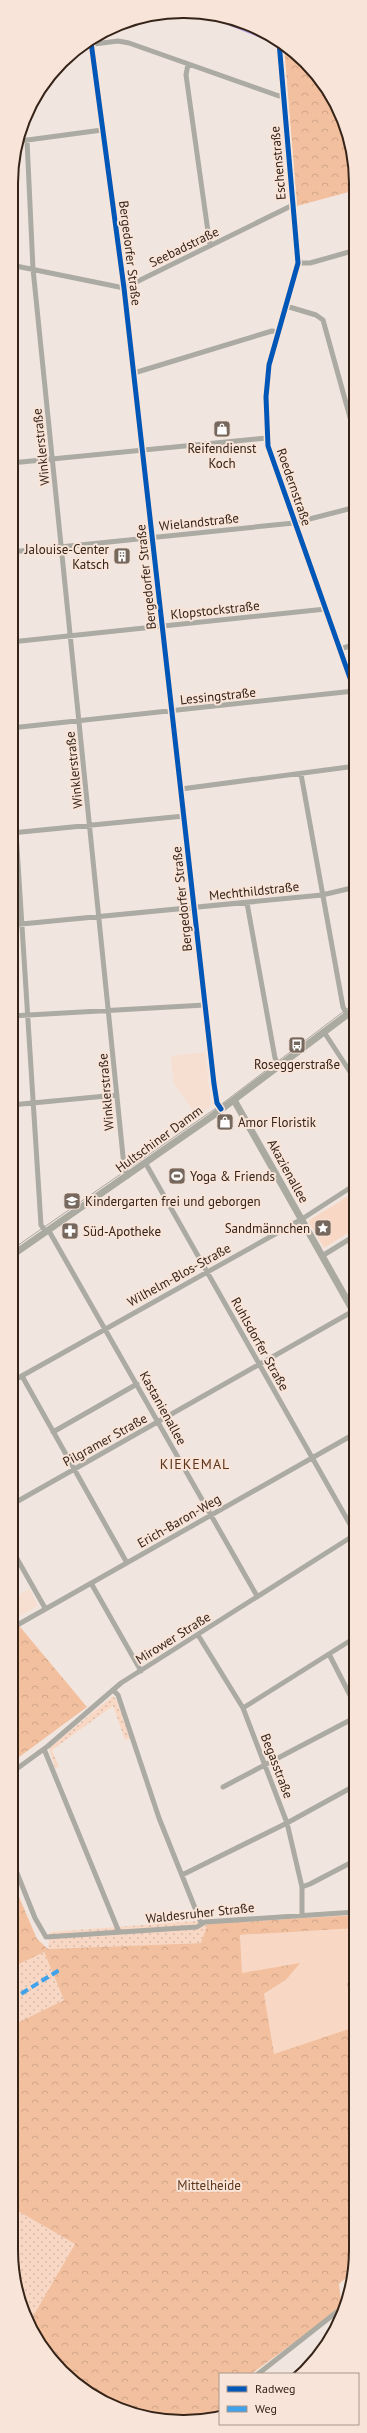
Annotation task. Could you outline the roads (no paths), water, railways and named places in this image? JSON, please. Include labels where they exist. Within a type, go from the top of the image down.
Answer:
[{"type":"main road","name":"Hultschiner Damm","points":[[18,1251],[146,1164],[234,1100],[347,1014]]},
{"type":"main road","name":"Akazienallee","points":[[234,1100],[349,1302]]},
{"type":"street","points":[[97,42],[118,41],[129,43],[279,96],[283,94]]},
{"type":"street","name":"Bergedorfer Straße","points":[[90,48],[124,288],[215,1090],[217,1103],[221,1109]]},
{"type":"street","name":"Eschenstraße","points":[[280,49],[298,263],[294,280]]},
{"type":"street","points":[[188,64],[186,75],[210,246]]},
{"type":"street","points":[[27,140],[102,130]]},
{"type":"street","name":"Winklerstraße","points":[[27,140],[33,269],[72,636],[124,1166],[128,1176]]},
{"type":"street","name":"Seebadstraße","points":[[124,288],[293,205]]},
{"type":"street","points":[[298,263],[310,263],[349,252]]},
{"type":"street","points":[[18,266],[124,288]]},
{"type":"street","name":"Roedernstraße","points":[[294,280],[278,332],[267,380],[267,438],[294,523],[349,675]]},
{"type":"street","points":[[286,306],[316,315],[323,320],[349,414]]},
{"type":"street","points":[[134,373],[272,331],[278,332]]},
{"type":"street","points":[[18,462],[267,438]]},
{"type":"street","name":"Wielandstraße","points":[[18,551],[294,523],[349,509]]},
{"type":"street","name":"Klopstockstraße","points":[[18,641],[326,609]]},
{"type":"street","points":[[340,649],[349,646]]},
{"type":"street","name":"Lessingstraße","points":[[18,727],[349,694]]},
{"type":"street","points":[[181,790],[349,767]]},
{"type":"street","points":[[301,774],[343,1007],[347,1014]]},
{"type":"street","points":[[18,833],[184,816]]},
{"type":"street","name":"Kastanienallee","points":[[18,873],[23,924],[41,1225],[47,1232],[106,1329],[210,1516],[257,1596]]},
{"type":"street","name":"Mechthildstraße","points":[[18,924],[322,895],[349,889]]},
{"type":"street","points":[[247,903],[275,1059],[279,1066]]},
{"type":"street","points":[[18,1016],[205,1005]]},
{"type":"street","points":[[324,1032],[349,1070]]},
{"type":"street","points":[[18,1104],[117,1094]]},
{"type":"street","name":"Ruhlsdorfer Straße","points":[[146,1164],[349,1523]]},
{"type":"street","name":"Wilhelm-Blos-Straße","points":[[18,1378],[302,1219],[349,1189]]},
{"type":"street","points":[[322,1256],[349,1239]]},
{"type":"street","name":"Pilgramer Straße","points":[[18,1501],[349,1315]]},
{"type":"street","points":[[22,1376],[127,1563]]},
{"type":"street","points":[[53,1432],[136,1384]]},
{"type":"street","name":"Erich-Baron-Weg","points":[[18,1624],[349,1437]]},
{"type":"street","name":"Mirower Straße","points":[[18,1768],[44,1749],[114,1691],[121,1683],[349,1539]]},
{"type":"street","points":[[18,1560],[45,1608]]},
{"type":"street","points":[[91,1583],[141,1671]]},
{"type":"street","name":"Begasstraße","points":[[198,1635],[243,1708],[287,1823],[302,1886],[302,1915]]},
{"type":"street","points":[[243,1708],[349,1642]]},
{"type":"street","points":[[329,1654],[349,1693]]},
{"type":"street","points":[[114,1691],[118,1695],[159,1818],[201,1923]]},
{"type":"street","points":[[223,1787],[349,1721]]},
{"type":"street","points":[[44,1749],[119,1932]]},
{"type":"street","points":[[182,1875],[287,1823],[349,1789]]},
{"type":"street","points":[[302,1886],[310,1884],[349,1864]]},
{"type":"street","name":"Waldesruher Straße","points":[[18,1876],[35,1918],[46,1937],[197,1927],[201,1923],[349,1912]]},
{"type":"street","points":[[259,2373],[336,2312]]},
{"type":"waterway","points":[[230,25],[262,38]]},
{"type":"tram line","points":[[18,1245],[219,1106],[349,1007]]},
{"type":"place","name":"Reifendienst Koch","points":[[222,429]]},
{"type":"place","name":"Jalouise-Center Katsch","points":[[122,556]]},
{"type":"place","name":"Roseggerstraße","points":[[297,1045]]},
{"type":"place","name":"Amor Floristik","points":[[225,1122]]},
{"type":"place","name":"Yoga & Friends","points":[[177,1176]]},
{"type":"place","name":"Kindergarten frei und geborgen","points":[[72,1201]]},
{"type":"place","name":"Sandmännchen","points":[[323,1228]]},
{"type":"place","name":"Süd-Apotheke","points":[[70,1231]]},
{"type":"district","name":"KIEKEMAL","points":[[195,1464]]},
{"type":"park label","name":"Mittelheide","points":[[209,2185]]}]
